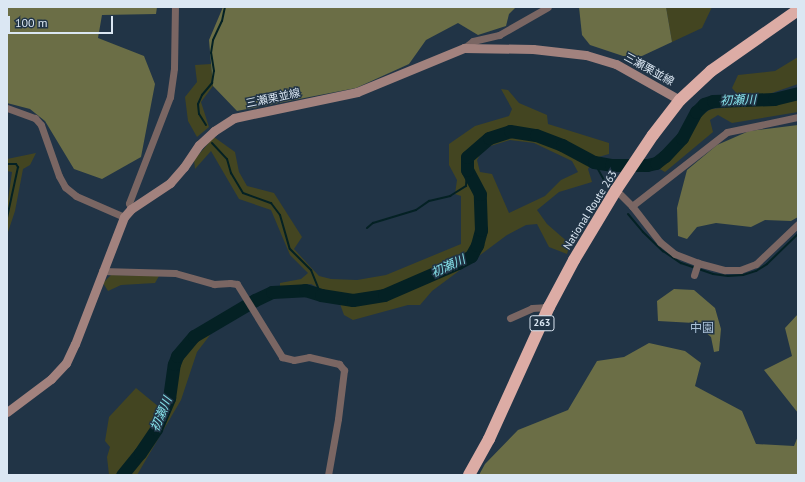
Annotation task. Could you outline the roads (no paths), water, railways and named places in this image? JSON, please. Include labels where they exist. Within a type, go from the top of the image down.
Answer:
[{"type":"highway","name":"National Route 263","points":[[469,475],[489,439],[549,307],[574,260],[616,190],[653,135],[680,100],[711,71],[798,10]]},
{"type":"main road","name":"三瀬栗並線","points":[[7,412],[51,379],[66,363],[75,344],[124,217],[131,209],[170,183],[200,145],[214,132],[234,118],[357,92],[464,48],[533,49],[586,55],[616,64],[680,100]]},
{"type":"street","points":[[131,209],[129,203],[170,97],[174,68],[175,7]]},
{"type":"street","points":[[464,48],[473,41],[499,35],[548,7]]},
{"type":"street","points":[[7,108],[35,118],[41,125],[58,176],[65,187],[76,196],[124,217]]},
{"type":"street","points":[[632,206],[727,132],[798,117]]},
{"type":"street","points":[[616,190],[632,206],[660,242],[675,254],[698,263],[725,270],[740,270],[756,264],[798,224]]},
{"type":"street","points":[[694,275],[698,263]]},
{"type":"street","points":[[102,271],[175,273],[214,284],[237,284],[282,357],[294,360],[309,357],[339,364],[344,370],[338,419],[328,475]]},
{"type":"street","points":[[510,318],[532,308],[549,307]]},
{"type":"waterway","points":[[206,125],[199,114],[198,104],[202,95],[212,83],[214,71],[211,53],[213,40],[222,21],[225,7]]},
{"type":"waterway","name":"初瀬川","points":[[122,475],[140,453],[156,429],[169,398],[174,364],[177,356],[194,336],[255,300],[272,292],[305,290],[321,295],[353,300],[384,295],[471,256],[477,245],[481,230],[480,194],[467,170],[467,157],[489,138],[510,131],[536,135],[562,145],[594,162],[611,165],[647,165],[656,163],[682,138],[696,112],[704,104],[713,101],[774,99],[798,93]]},
{"type":"waterway","points":[[212,143],[227,159],[231,173],[243,193],[271,203],[280,215],[290,249],[311,270],[321,295]]},
{"type":"waterway","points":[[594,162],[606,184]]},
{"type":"waterway","points":[[7,164],[16,164],[18,167],[7,218]]},
{"type":"waterway","points":[[367,228],[373,223],[416,210],[429,201],[450,196],[466,186],[467,170]]},
{"type":"waterway","points":[[628,214],[643,232],[663,251],[681,263],[713,274],[728,276],[743,275],[756,271],[767,264],[798,234]]},
{"type":"district","name":"中園","points":[[702,328]]}]
